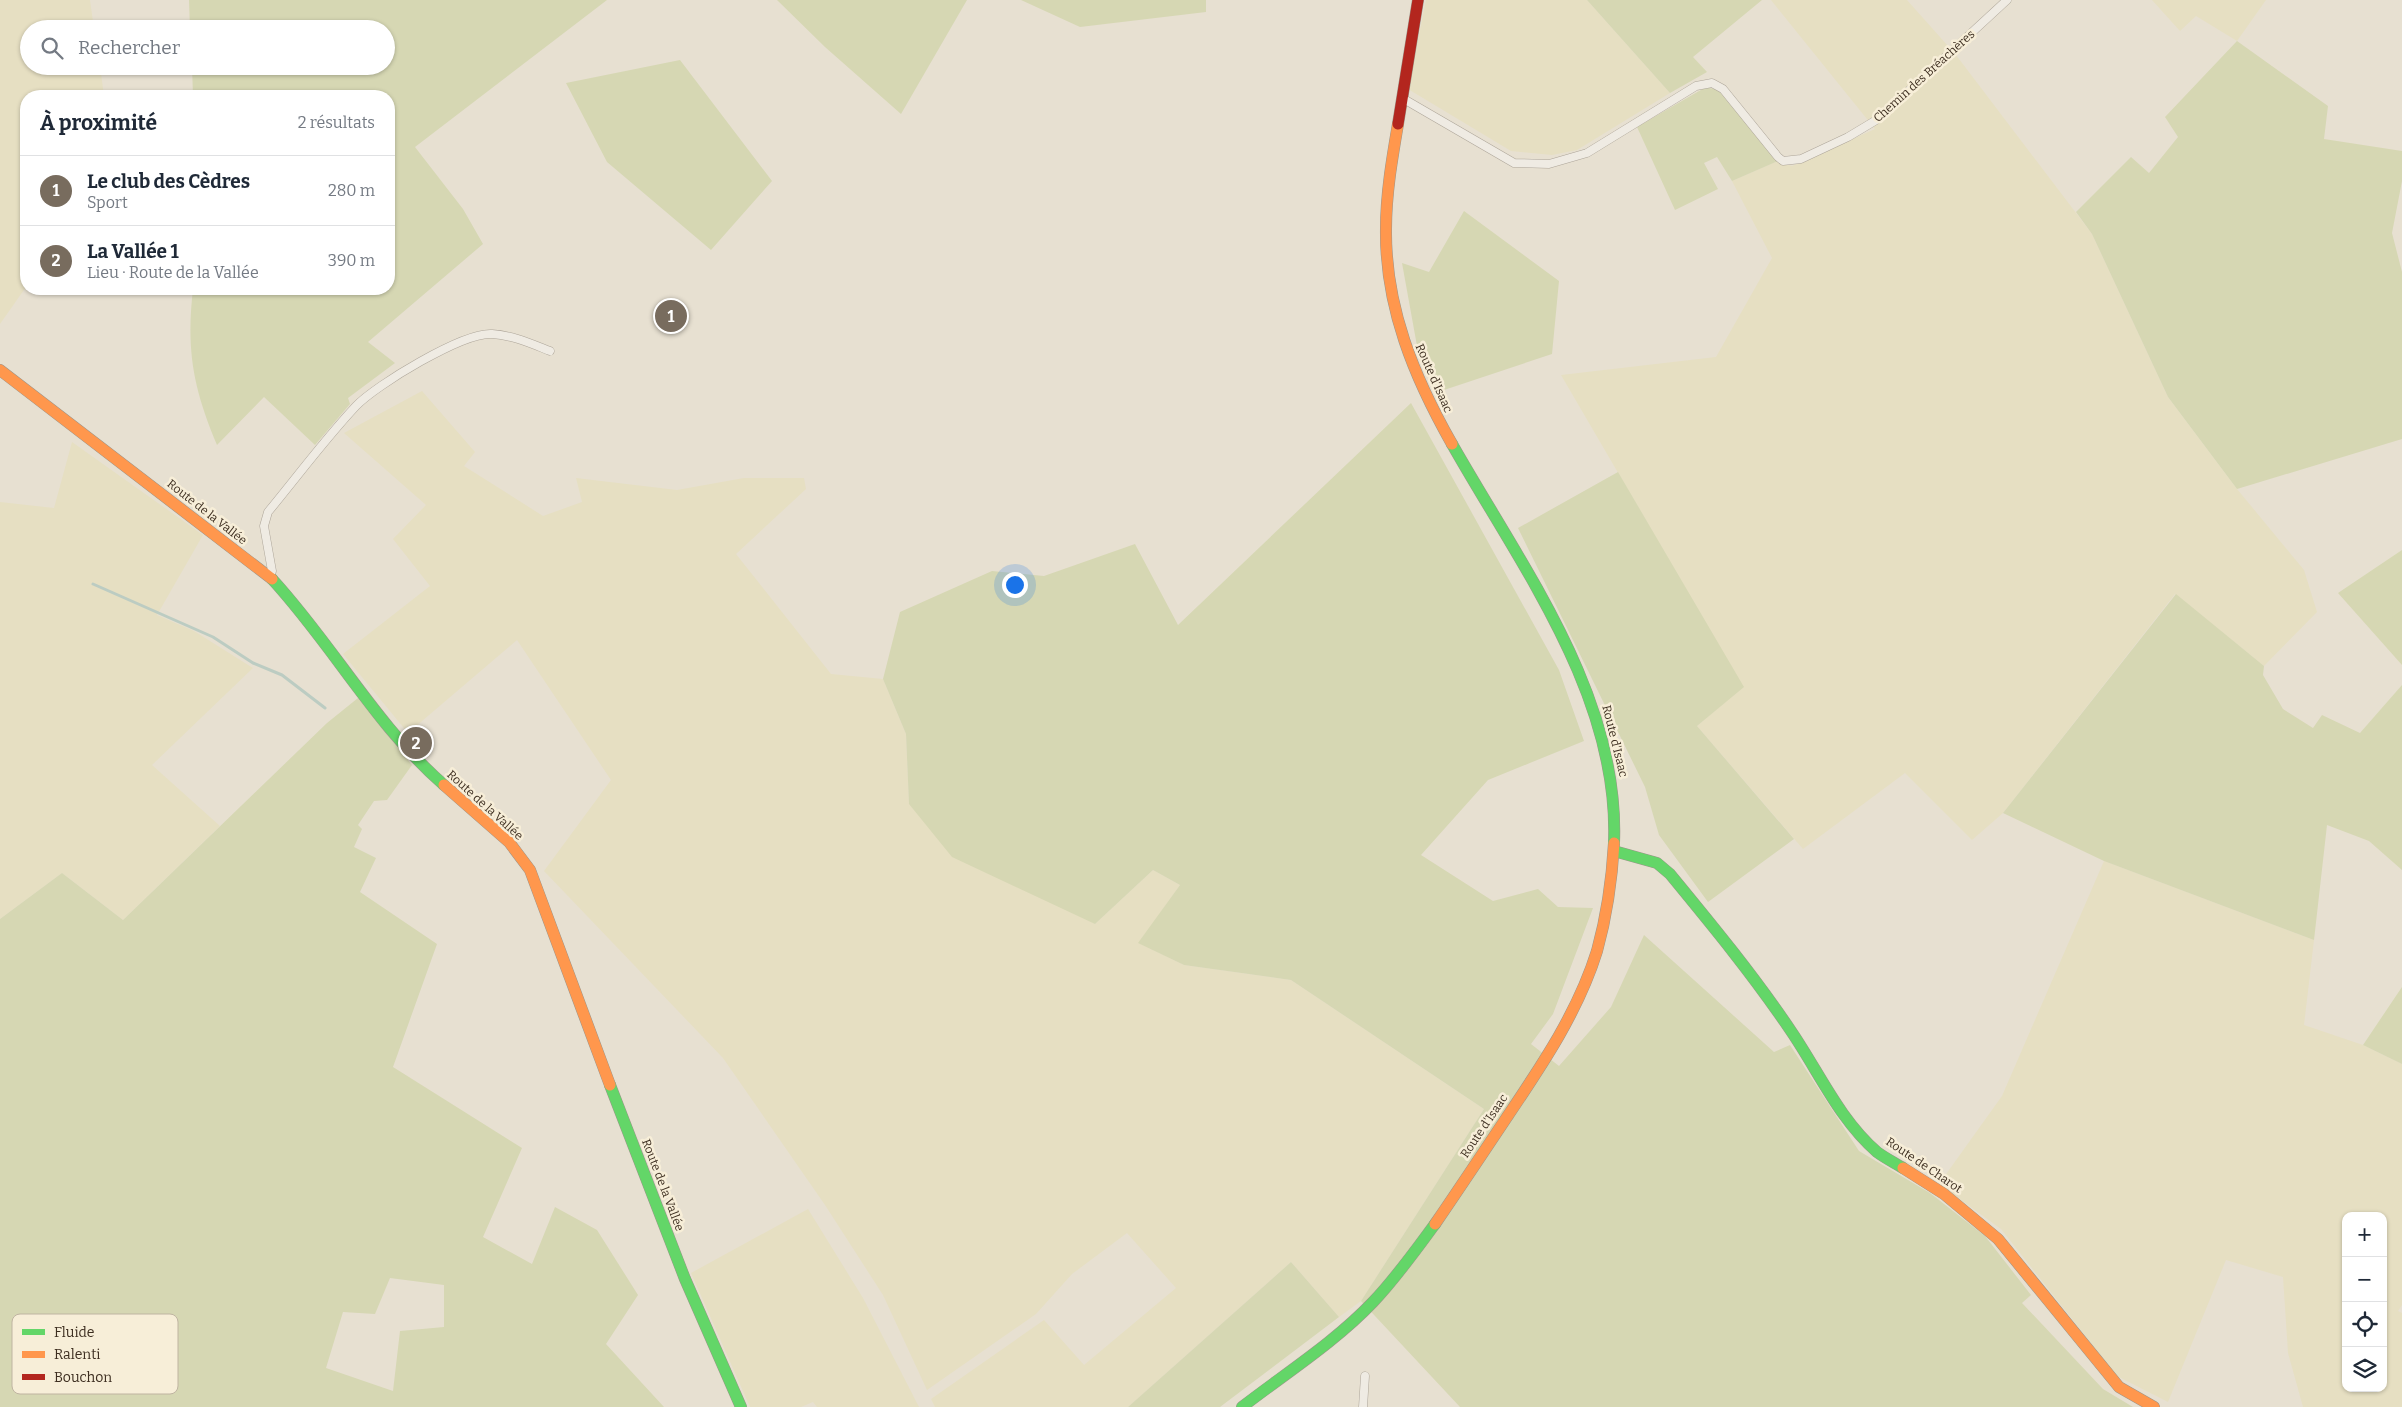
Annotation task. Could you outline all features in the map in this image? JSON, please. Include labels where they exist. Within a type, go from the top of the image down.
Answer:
[{"type":"street","name":"Route d'Isaac","points":[[1242,1407],[1310,1355],[1371,1303],[1411,1257],[1487,1147],[1549,1052],[1581,993],[1592,967],[1606,918],[1612,880],[1614,851],[1613,792],[1604,745],[1588,692],[1540,598],[1429,404],[1402,336],[1390,278],[1386,247],[1386,211],[1389,176],[1418,0]]},
{"type":"street","name":"Chemin des Bréachères","points":[[1402,98],[1514,163],[1549,164],[1587,152],[1696,86],[1712,83],[1724,89],[1778,157],[1783,161],[1791,161],[1801,159],[1848,137],[1878,119],[2007,0]]},
{"type":"street","points":[[270,577],[272,570],[265,540],[264,526],[268,512],[357,404],[445,348],[474,336],[491,334],[508,337],[550,351]]},
{"type":"street","name":"Route de la Vallée","points":[[0,370],[270,577],[284,592],[400,741],[442,785],[509,842],[530,870],[538,887],[652,1198],[703,1323],[741,1407]]},
{"type":"street","name":"Route de Charot","points":[[1614,851],[1657,863],[1670,874],[1747,969],[1792,1032],[1835,1102],[1862,1137],[1879,1153],[1944,1194],[1998,1239],[2098,1364],[2119,1387],[2154,1407]]},
{"type":"street","points":[[1363,1407],[1365,1376]]},
{"type":"shaded area","points":[[0,0],[90,0],[93,20],[20,20],[20,75],[101,75],[103,90],[20,90],[20,295],[0,324]]},
{"type":"shaded area","points":[[1426,0],[1587,0],[1670,93],[1577,150],[1552,155],[1511,151],[1408,89]]},
{"type":"shaded area","points":[[1771,0],[1907,0],[1956,55],[2092,234],[2168,397],[2237,489],[2304,570],[2317,612],[2264,666],[2175,594],[2003,813],[1972,840],[1905,773],[1803,849],[1697,726],[1743,687],[1561,375],[1716,357],[1772,258],[1732,181],[1778,161],[1792,166],[1875,129]]},
{"type":"shaded area","points":[[2152,0],[2266,0],[2237,41],[2196,16],[2180,31]]},
{"type":"shaded area","points":[[422,391],[475,452],[464,466],[543,516],[582,502],[576,478],[677,490],[744,478],[804,478],[806,489],[736,554],[831,674],[883,679],[906,734],[909,804],[1095,924],[1153,870],[1180,885],[1139,943],[1184,965],[1291,980],[1484,1109],[1361,1301],[1339,1317],[1291,1262],[1128,1407],[935,1407],[931,1399],[1044,1320],[1084,1365],[1176,1288],[1127,1233],[1072,1274],[1036,1314],[927,1390],[883,1295],[825,1205],[723,1058],[544,871],[611,780],[517,640],[408,733],[343,654],[430,586],[393,539],[426,505],[344,433]]},
{"type":"shaded area","points":[[72,442],[203,535],[157,615],[194,631],[253,668],[152,765],[220,826],[123,920],[62,873],[0,919],[0,502],[54,508]]},
{"type":"shaded area","points":[[2104,861],[2314,940],[2304,1025],[2363,1045],[2402,1064],[2402,1305],[2398,1311],[2402,1313],[2402,1407],[2303,1407],[2288,1353],[2283,1277],[2226,1260],[2168,1402],[2117,1376],[2001,1229],[1939,1184],[2002,1096]]},
{"type":"shaded area","points":[[808,1209],[863,1298],[919,1407],[817,1407],[813,1402],[801,1407],[750,1407],[691,1273]]},
{"type":"green space","points":[[189,0],[607,0],[415,147],[463,209],[483,244],[368,342],[395,363],[348,398],[350,404],[315,445],[264,397],[217,445],[202,405],[193,368],[190,331],[192,295],[395,295],[395,90],[193,90],[192,75],[395,75],[395,20],[190,20]]},
{"type":"green space","points":[[777,0],[967,0],[901,114],[825,47]]},
{"type":"green space","points":[[1021,0],[1206,0],[1206,12],[1080,27]]},
{"type":"green space","points":[[1587,0],[1762,0],[1693,57],[1707,72],[1670,93]]},
{"type":"green space","points":[[2237,41],[2328,106],[2324,139],[2402,151],[2402,181],[2392,233],[2402,272],[2402,439],[2237,489],[2168,397],[2092,234],[2076,212],[2131,157],[2149,173],[2178,137],[2165,117]]},
{"type":"green space","points":[[680,60],[772,181],[711,250],[607,162],[566,83]]},
{"type":"green space","points":[[1706,87],[1718,90],[1778,161],[1732,181],[1717,157],[1704,163],[1718,189],[1675,210],[1637,127]]},
{"type":"green space","points":[[1464,211],[1559,281],[1552,354],[1438,392],[1419,357],[1402,263],[1429,272]]},
{"type":"green space","points":[[1411,403],[1559,670],[1584,741],[1488,780],[1421,855],[1493,901],[1538,889],[1558,907],[1593,908],[1553,1014],[1531,1044],[1559,1066],[1611,1007],[1644,935],[1774,1052],[1790,1045],[1859,1151],[1930,1193],[1985,1236],[2031,1295],[2022,1303],[2103,1389],[2133,1407],[1460,1407],[1361,1301],[1484,1109],[1291,980],[1184,965],[1138,943],[1180,885],[1153,870],[1095,924],[952,857],[909,804],[906,734],[883,679],[900,612],[992,571],[1044,576],[1135,544],[1178,625]]},
{"type":"green space","points":[[1618,472],[1744,687],[1697,726],[1794,839],[1708,902],[1659,835],[1645,787],[1518,528]]},
{"type":"green space","points":[[2402,550],[2402,665],[2338,593]]},
{"type":"green space","points":[[2176,594],[2264,666],[2263,675],[2283,709],[2313,728],[2322,715],[2360,733],[2402,685],[2402,870],[2369,841],[2327,825],[2314,940],[2104,861],[2003,813]]},
{"type":"green space","points":[[358,698],[412,765],[387,800],[374,801],[358,825],[362,829],[354,847],[376,858],[360,892],[437,944],[393,1067],[522,1148],[483,1237],[532,1264],[555,1207],[597,1230],[638,1295],[606,1344],[664,1407],[0,1407],[0,919],[62,873],[123,920],[327,723]],"holes":[[[390,1278],[444,1285],[444,1327],[400,1331],[393,1391],[326,1368],[343,1312],[375,1314]]]},
{"type":"green space","points":[[2402,987],[2402,1064],[2363,1045]]},
{"type":"green space","points":[[1291,1262],[1339,1317],[1220,1407],[1128,1407]]},
{"type":"waterway","points":[[93,584],[213,637],[253,663],[282,675],[325,708]]},
{"type":"traffic: fast","points":[[1452,444],[1535,585],[1561,634],[1584,684],[1601,736],[1612,789],[1614,843]]},
{"type":"traffic: fast","points":[[272,579],[294,604],[397,737],[444,785]]},
{"type":"traffic: fast","points":[[1614,851],[1657,863],[1670,874],[1762,990],[1791,1031],[1830,1095],[1851,1125],[1877,1152],[1903,1168]]},
{"type":"traffic: fast","points":[[610,1085],[685,1279],[741,1407]]},
{"type":"traffic: fast","points":[[1242,1407],[1326,1344],[1358,1317],[1390,1283],[1435,1224]]},
{"type":"traffic: slow","points":[[1398,124],[1386,216],[1387,258],[1391,286],[1396,314],[1414,367],[1452,444]]},
{"type":"traffic: slow","points":[[0,370],[272,579]]},
{"type":"traffic: slow","points":[[444,785],[509,842],[530,870],[610,1085]]},
{"type":"traffic: slow","points":[[1435,1224],[1546,1058],[1580,995],[1597,951],[1604,924],[1614,843]]},
{"type":"traffic: slow","points":[[1903,1168],[1944,1194],[1998,1239],[2119,1387],[2154,1407]]},
{"type":"traffic: jam","points":[[1398,124],[1418,0]]},
{"type":"place","name":"Le club des Cèdres","points":[[671,316]]},
{"type":"place","name":"La Vallée 1","points":[[416,743]]}]
